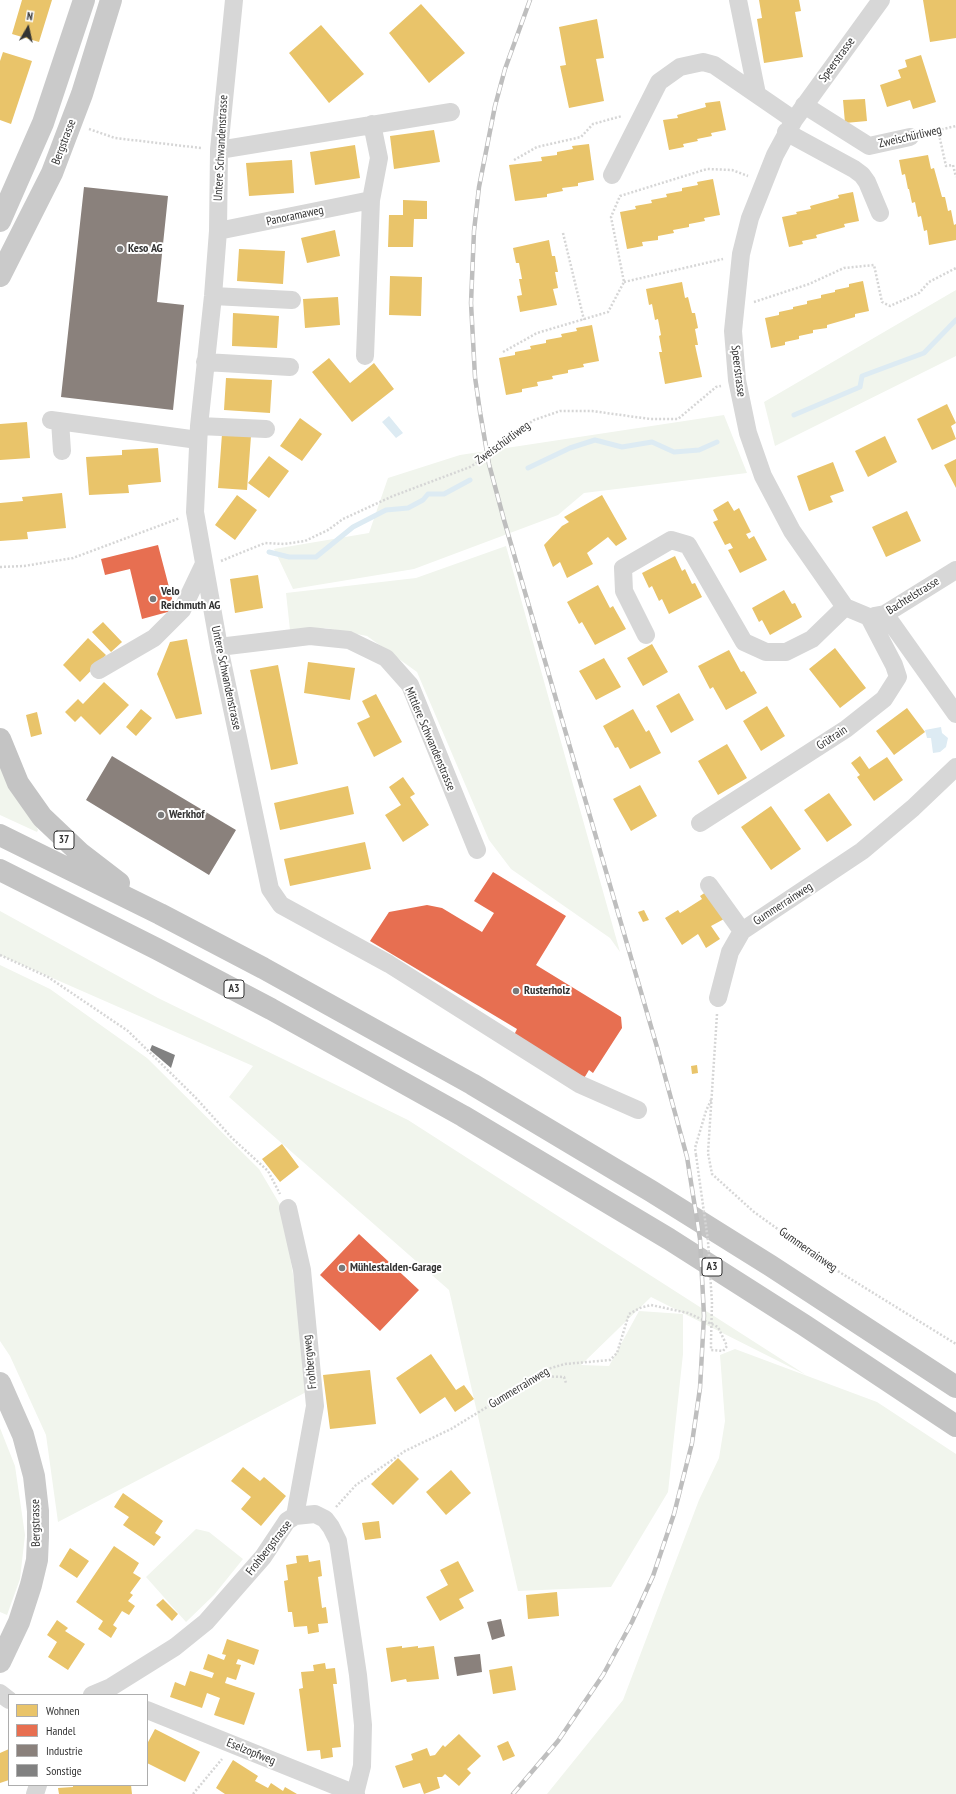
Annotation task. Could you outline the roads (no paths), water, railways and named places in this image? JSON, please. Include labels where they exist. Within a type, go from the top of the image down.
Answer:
[{"type":"highway","name":"37","points":[[0,739],[18,783],[42,817],[80,853],[160,914]]},
{"type":"highway","points":[[0,835],[160,914],[263,968],[472,1084],[740,1246],[956,1387]]},
{"type":"highway","name":"A3","points":[[0,870],[157,949],[271,1009],[470,1120],[669,1239],[804,1325],[956,1426]]},
{"type":"main road","points":[[0,221],[43,123],[84,0]]},
{"type":"main road","name":"Bergstrasse","points":[[0,276],[52,173],[82,94],[111,0]]},
{"type":"main road","name":"Bergstrasse","points":[[0,1384],[22,1435],[32,1470],[38,1511],[37,1560],[31,1585],[19,1622],[0,1662]]},
{"type":"street","name":"Untere Schwandenstrasse","points":[[234,0],[219,150],[218,232],[213,296],[198,433],[195,512],[203,566],[219,647],[270,889],[281,905],[389,964],[579,1084],[638,1110]]},
{"type":"street","points":[[738,0],[757,94]]},
{"type":"street","name":"Speerstrasse","points":[[845,607],[792,531],[763,476],[748,433],[737,380],[733,331],[734,308],[741,254],[750,218],[764,181],[790,126],[881,0]]},
{"type":"street","points":[[612,175],[659,82],[680,68],[704,62],[714,65],[757,94],[790,126],[862,175],[867,182],[880,213]]},
{"type":"street","name":"Zweischürliweg","points":[[804,105],[869,146],[910,137]]},
{"type":"street","points":[[219,150],[451,112]]},
{"type":"street","points":[[365,356],[371,200],[379,158],[372,124]]},
{"type":"street","name":"Panoramaweg","points":[[218,232],[371,200]]},
{"type":"street","points":[[213,296],[292,300]]},
{"type":"street","points":[[205,362],[290,367]]},
{"type":"street","points":[[62,451],[56,420],[198,433],[266,429]]},
{"type":"street","points":[[646,635],[624,591],[622,568],[671,540],[688,545],[744,642],[766,652],[786,652],[812,639],[845,607],[877,616],[956,714]]},
{"type":"street","points":[[99,670],[154,638],[182,610],[203,566]]},
{"type":"street","name":"Bachtelstrasse","points":[[877,616],[956,570]]},
{"type":"street","name":"Grütrain","points":[[700,823],[846,729],[884,699],[898,677],[877,616]]},
{"type":"street","name":"Mittlere Schwandenstrasse","points":[[219,647],[310,636],[349,640],[386,658],[410,685],[477,850]]},
{"type":"street","name":"Gummerrainweg","points":[[718,998],[730,952],[742,931],[862,851],[912,808],[956,767]]},
{"type":"street","points":[[709,886],[742,931]]},
{"type":"street","name":"Frohbergweg","points":[[288,1208],[302,1270],[315,1406],[295,1516]]},
{"type":"street","name":"Frohbergstrasse","points":[[98,1694],[115,1691],[206,1622],[263,1557],[288,1521],[295,1516],[316,1514],[324,1519],[335,1532],[338,1541],[358,1675],[363,1725],[362,1766],[356,1794]]},
{"type":"street","points":[[0,1693],[8,1699]]},
{"type":"street","name":"Eselzopfweg","points":[[148,1710],[356,1794]]},
{"type":"waterway","points":[[794,415],[860,387],[862,376],[924,353],[956,320]]},
{"type":"waterway","points":[[528,468],[570,448],[595,440],[622,447],[652,442],[674,452],[699,450],[717,442]]},
{"type":"waterway","points":[[269,552],[289,557],[316,557],[353,527],[386,510],[408,508],[423,500],[428,494],[444,494],[470,480]]},
{"type":"railway","points":[[513,1794],[558,1741],[603,1675],[632,1622],[653,1576],[674,1514],[692,1443],[700,1388],[704,1316],[700,1239],[687,1157],[657,1047],[504,520],[489,464],[475,377],[471,303],[474,231],[479,187],[495,106],[505,69],[530,0]]},
{"type":"place","name":"Keso AG","points":[[120,249]]},
{"type":"place","name":"Velo Reichmuth AG","points":[[153,599]]},
{"type":"place","name":"Werkhof","points":[[161,815]]},
{"type":"place","name":"Rusterholz","points":[[516,991]]},
{"type":"place","name":"Mühlestalden-Garage","points":[[342,1268]]}]
